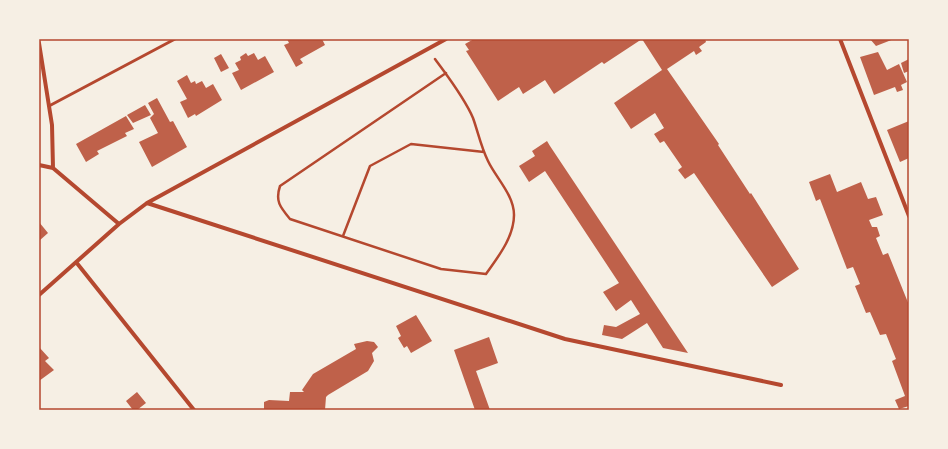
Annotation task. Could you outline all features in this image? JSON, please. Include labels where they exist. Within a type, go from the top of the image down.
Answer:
[{"type":"street","points":[[39,295],[119,224],[147,203],[446,39]]},
{"type":"street","points":[[840,39],[908,214]]},
{"type":"street","points":[[39,43],[52,125],[53,168]]},
{"type":"street","points":[[39,165],[53,168],[119,224]]},
{"type":"street","points":[[147,203],[565,339],[781,385]]},
{"type":"street","points":[[76,262],[194,410]]},
{"type":"lane","points":[[49,106],[175,39]]},
{"type":"path","points":[[428,49],[446,73],[472,117],[484,152],[509,195],[514,214],[512,231],[498,257],[486,274],[441,269],[290,219],[280,207],[277,195],[280,186],[446,73]]},
{"type":"path","points":[[343,236],[370,166],[411,144],[484,152]]},
{"type":"building","points":[[287,39],[322,39],[325,45],[300,59],[303,63],[296,67],[284,45],[289,43]]},
{"type":"building","points":[[474,39],[642,39],[604,64],[602,62],[554,94],[545,80],[523,94],[519,87],[498,101],[466,51],[469,50],[465,44]]},
{"type":"building","points":[[642,39],[705,39],[706,42],[699,47],[702,51],[696,55],[694,51],[667,69],[719,144],[718,145],[750,194],[751,193],[799,269],[772,287],[694,173],[685,179],[678,170],[682,167],[664,141],[660,143],[654,134],[664,128],[655,113],[631,129],[614,103],[662,70]]},
{"type":"building","points":[[870,39],[894,39],[876,46]]},
{"type":"building","points":[[878,52],[887,70],[899,64],[907,82],[901,85],[903,90],[897,92],[895,87],[874,95],[860,57]]},
{"type":"building","points":[[246,53],[248,56],[254,53],[258,60],[265,56],[274,72],[241,90],[232,73],[239,70],[235,63],[241,60],[240,57]]},
{"type":"building","points":[[221,54],[229,68],[221,72],[214,58]]},
{"type":"building","points":[[909,59],[909,71],[904,73],[901,63]]},
{"type":"building","points":[[187,75],[191,83],[195,81],[196,84],[202,81],[206,88],[213,84],[222,100],[196,116],[195,114],[188,118],[180,102],[187,99],[177,81]]},
{"type":"building","points":[[157,98],[170,122],[173,121],[187,147],[152,167],[139,142],[158,133],[150,118],[154,114],[148,103]]},
{"type":"building","points":[[145,105],[151,115],[133,123],[127,115]]},
{"type":"building","points":[[126,116],[134,129],[125,133],[127,136],[97,151],[99,154],[86,162],[76,144]]},
{"type":"building","points":[[909,121],[909,158],[900,162],[887,130]]},
{"type":"building","points":[[547,141],[688,353],[663,348],[647,323],[622,339],[602,335],[604,325],[616,327],[640,314],[631,300],[616,311],[603,292],[619,283],[545,171],[529,182],[519,166],[535,156],[532,151]]},
{"type":"building","points":[[830,174],[837,192],[861,182],[868,199],[876,197],[883,215],[869,220],[872,227],[877,227],[880,236],[876,238],[883,255],[888,253],[909,305],[909,406],[899,409],[895,400],[905,396],[892,361],[896,359],[886,334],[880,335],[870,312],[866,313],[855,286],[860,284],[853,267],[847,269],[820,199],[816,201],[809,182]]},
{"type":"building","points":[[39,222],[48,233],[39,241]]},
{"type":"building","points":[[416,315],[432,341],[411,353],[407,346],[404,348],[398,338],[401,336],[396,326]]},
{"type":"building","points":[[489,337],[498,363],[476,371],[490,410],[475,410],[454,350]]},
{"type":"building","points":[[367,341],[374,342],[378,347],[372,353],[374,361],[368,371],[328,395],[326,397],[325,410],[264,410],[264,402],[269,400],[289,401],[290,392],[304,392],[302,390],[313,374],[356,349],[354,344]]},
{"type":"building","points":[[39,347],[49,358],[45,361],[54,370],[39,381]]},
{"type":"building","points":[[137,392],[146,403],[137,410],[133,410],[126,401]]}]
